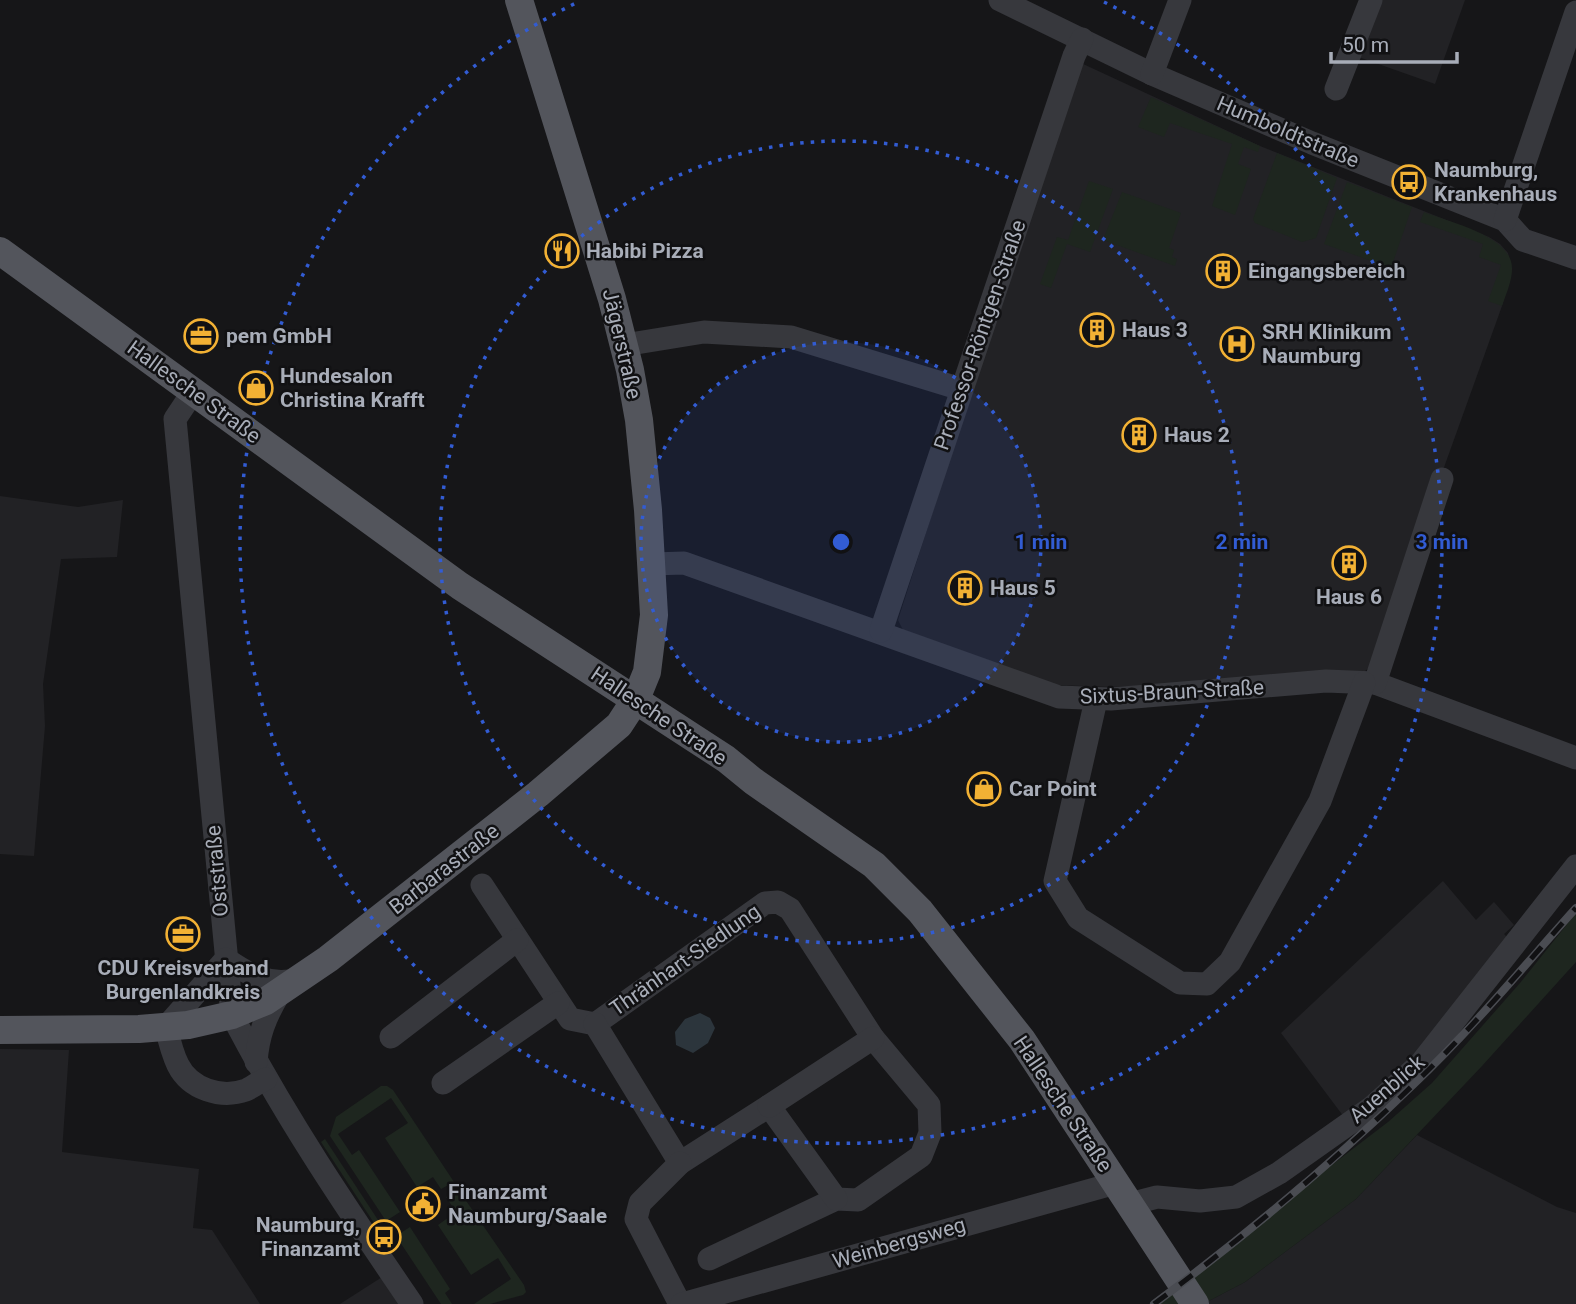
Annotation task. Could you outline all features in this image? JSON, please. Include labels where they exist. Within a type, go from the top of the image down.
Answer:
[{"type":"main road","name":"Jägerstraße","points":[[519,0],[612,299],[624,345],[640,430],[654,615],[645,681],[636,699]]},
{"type":"main road","name":"Hallesche Straße","points":[[0,251],[460,586],[726,759],[753,781],[848,845],[898,887],[927,919],[1021,1040],[1195,1304]]},
{"type":"main road","name":"Barbarastraße","points":[[0,1030],[166,1027],[200,1023],[232,1015],[290,986],[538,794],[619,725],[636,699]]},
{"type":"street","name":"Humboldtstraße","points":[[1000,0],[1152,74],[1312,143],[1505,220],[1523,240],[1576,258]]},
{"type":"street","points":[[1152,74],[1180,0]]},
{"type":"street","points":[[1336,89],[1371,0]]},
{"type":"street","points":[[1505,220],[1569,53],[1576,12]]},
{"type":"street","name":"Professor-Röntgen-Straße","points":[[881,632],[961,389],[1082,39]]},
{"type":"street","points":[[624,345],[704,332],[791,337],[961,389]]},
{"type":"street","name":"Oststraße","points":[[194,392],[175,419],[232,1015],[261,1071],[412,1304]]},
{"type":"street","points":[[1096,700],[1055,881],[1078,918],[1180,983],[1207,984],[1230,962],[1320,802],[1369,683],[1442,480]]},
{"type":"street","name":"Sixtus-Braun-Straße","points":[[652,564],[684,563],[1059,696],[1096,700],[1326,681],[1369,683],[1576,758]]},
{"type":"street","name":"Auenblick","points":[[1123,1193],[1200,1201],[1236,1197],[1279,1173],[1371,1108],[1421,1063],[1576,866]]},
{"type":"street","name":"Thränhart-Siedlung","points":[[482,884],[569,1019],[595,1024],[765,903],[778,902],[790,909],[873,1038],[929,1105],[930,1133],[920,1156],[858,1200],[836,1199],[709,1259]]},
{"type":"street","points":[[391,1037],[517,940]]},
{"type":"street","points":[[226,959],[247,974],[290,986],[265,1018],[258,1041],[261,1071],[245,1090],[223,1093],[194,1085],[178,1066],[166,1027],[226,959]]},
{"type":"street","points":[[443,1083],[558,1003]]},
{"type":"street","name":"Thränhart-Siedlung","points":[[595,1024],[680,1163]]},
{"type":"street","points":[[681,1304],[636,1219],[640,1203],[680,1163],[873,1038]]},
{"type":"street","points":[[769,1107],[836,1199]]},
{"type":"street","name":"Weinbergsweg","points":[[681,1304],[1123,1193]]},
{"type":"shaded area","points":[[1371,0],[1465,0],[1435,84],[1350,54]]},
{"type":"shaded area","name":"SRH Klinikum Naumburg","points":[[1081,63],[1260,146],[1489,237],[1508,253],[1512,270],[1502,306],[1373,665],[1361,674],[1112,687],[1055,685],[903,630],[898,620]]},
{"type":"shaded area","points":[[1151,97],[1260,146],[1258,152],[1244,147],[1238,164],[1251,169],[1235,215],[1212,206],[1232,144],[1170,123],[1164,137],[1138,127]]},
{"type":"shaded area","points":[[1277,153],[1337,178],[1316,238],[1302,242],[1255,223],[1253,219]]},
{"type":"shaded area","points":[[1089,181],[1113,189],[1090,252],[1067,244],[1051,288],[1040,284],[1057,237],[1068,240]]},
{"type":"shaded area","points":[[1347,182],[1412,207],[1391,268],[1324,244]]},
{"type":"shaded area","points":[[1122,192],[1181,213],[1169,248],[1174,250],[1172,257],[1177,259],[1175,266],[1103,240]]},
{"type":"shaded area","points":[[1424,212],[1478,232],[1491,239],[1510,257],[1510,283],[1502,306],[1488,301],[1501,265],[1479,257],[1483,244],[1420,222]]},
{"type":"shaded area","points":[[0,496],[78,507],[123,500],[117,557],[61,559],[43,684],[45,726],[34,856],[0,854]]},
{"type":"shaded area","points":[[1443,881],[1476,920],[1494,902],[1514,925],[1504,934],[1511,941],[1401,1074],[1344,1117],[1281,1033]]},
{"type":"shaded area","points":[[1576,913],[1576,962],[1356,1199],[1245,1282],[1203,1304],[1150,1304],[1388,1122],[1432,1083],[1520,983]]},
{"type":"shaded area","points":[[700,1013],[710,1018],[715,1028],[708,1043],[693,1053],[676,1045],[675,1032],[685,1019]]},
{"type":"shaded area","points":[[0,1049],[69,1050],[62,1152],[199,1169],[193,1228],[212,1230],[260,1304],[0,1304]]},
{"type":"shaded area","points":[[381,1086],[393,1090],[454,1182],[441,1189],[433,1177],[417,1187],[385,1138],[408,1123],[391,1098],[338,1134],[352,1155],[359,1150],[400,1212],[386,1221],[330,1136],[336,1117]]},
{"type":"shaded area","points":[[1417,1135],[1557,1207],[1576,1213],[1576,1304],[1203,1304],[1245,1282],[1356,1199]]},
{"type":"shaded area","points":[[325,1139],[378,1220],[374,1223],[321,1142]]},
{"type":"shaded area","points":[[458,1189],[524,1285],[526,1292],[523,1295],[490,1304],[474,1304],[511,1279],[498,1258],[471,1275],[438,1225],[456,1212],[446,1197]]},
{"type":"shaded area","points":[[410,1227],[450,1289],[445,1293],[452,1304],[441,1304],[396,1236]]},
{"type":"shaded area","points":[[390,1272],[412,1304],[340,1304]]},
{"type":"railway","points":[[1154,1304],[1288,1198],[1383,1113],[1456,1042],[1576,908]]},
{"type":"place","name":"Naumburg, Krankenhaus","points":[[1409,182]]},
{"type":"place","name":"Habibi Pizza","points":[[562,251]]},
{"type":"place","name":"Eingangsbereich","points":[[1223,271]]},
{"type":"place","name":"Haus 3","points":[[1097,330]]},
{"type":"place","name":"pem GmbH","points":[[201,336]]},
{"type":"place","name":"SRH Klinikum Naumburg","points":[[1237,344]]},
{"type":"place","name":"Hundesalon Christina Krafft","points":[[256,388]]},
{"type":"place","name":"Haus 2","points":[[1139,435]]},
{"type":"place","name":"Haus 6","points":[[1349,563]]},
{"type":"place","name":"Haus 5","points":[[965,588]]},
{"type":"place","name":"Car Point","points":[[984,789]]},
{"type":"place","name":"CDU Kreisverband Burgenlandkreis","points":[[183,934]]},
{"type":"place","name":"Finanzamt Naumburg/Saale","points":[[423,1204]]},
{"type":"place","name":"Naumburg, Finanzamt","points":[[384,1237]]}]
